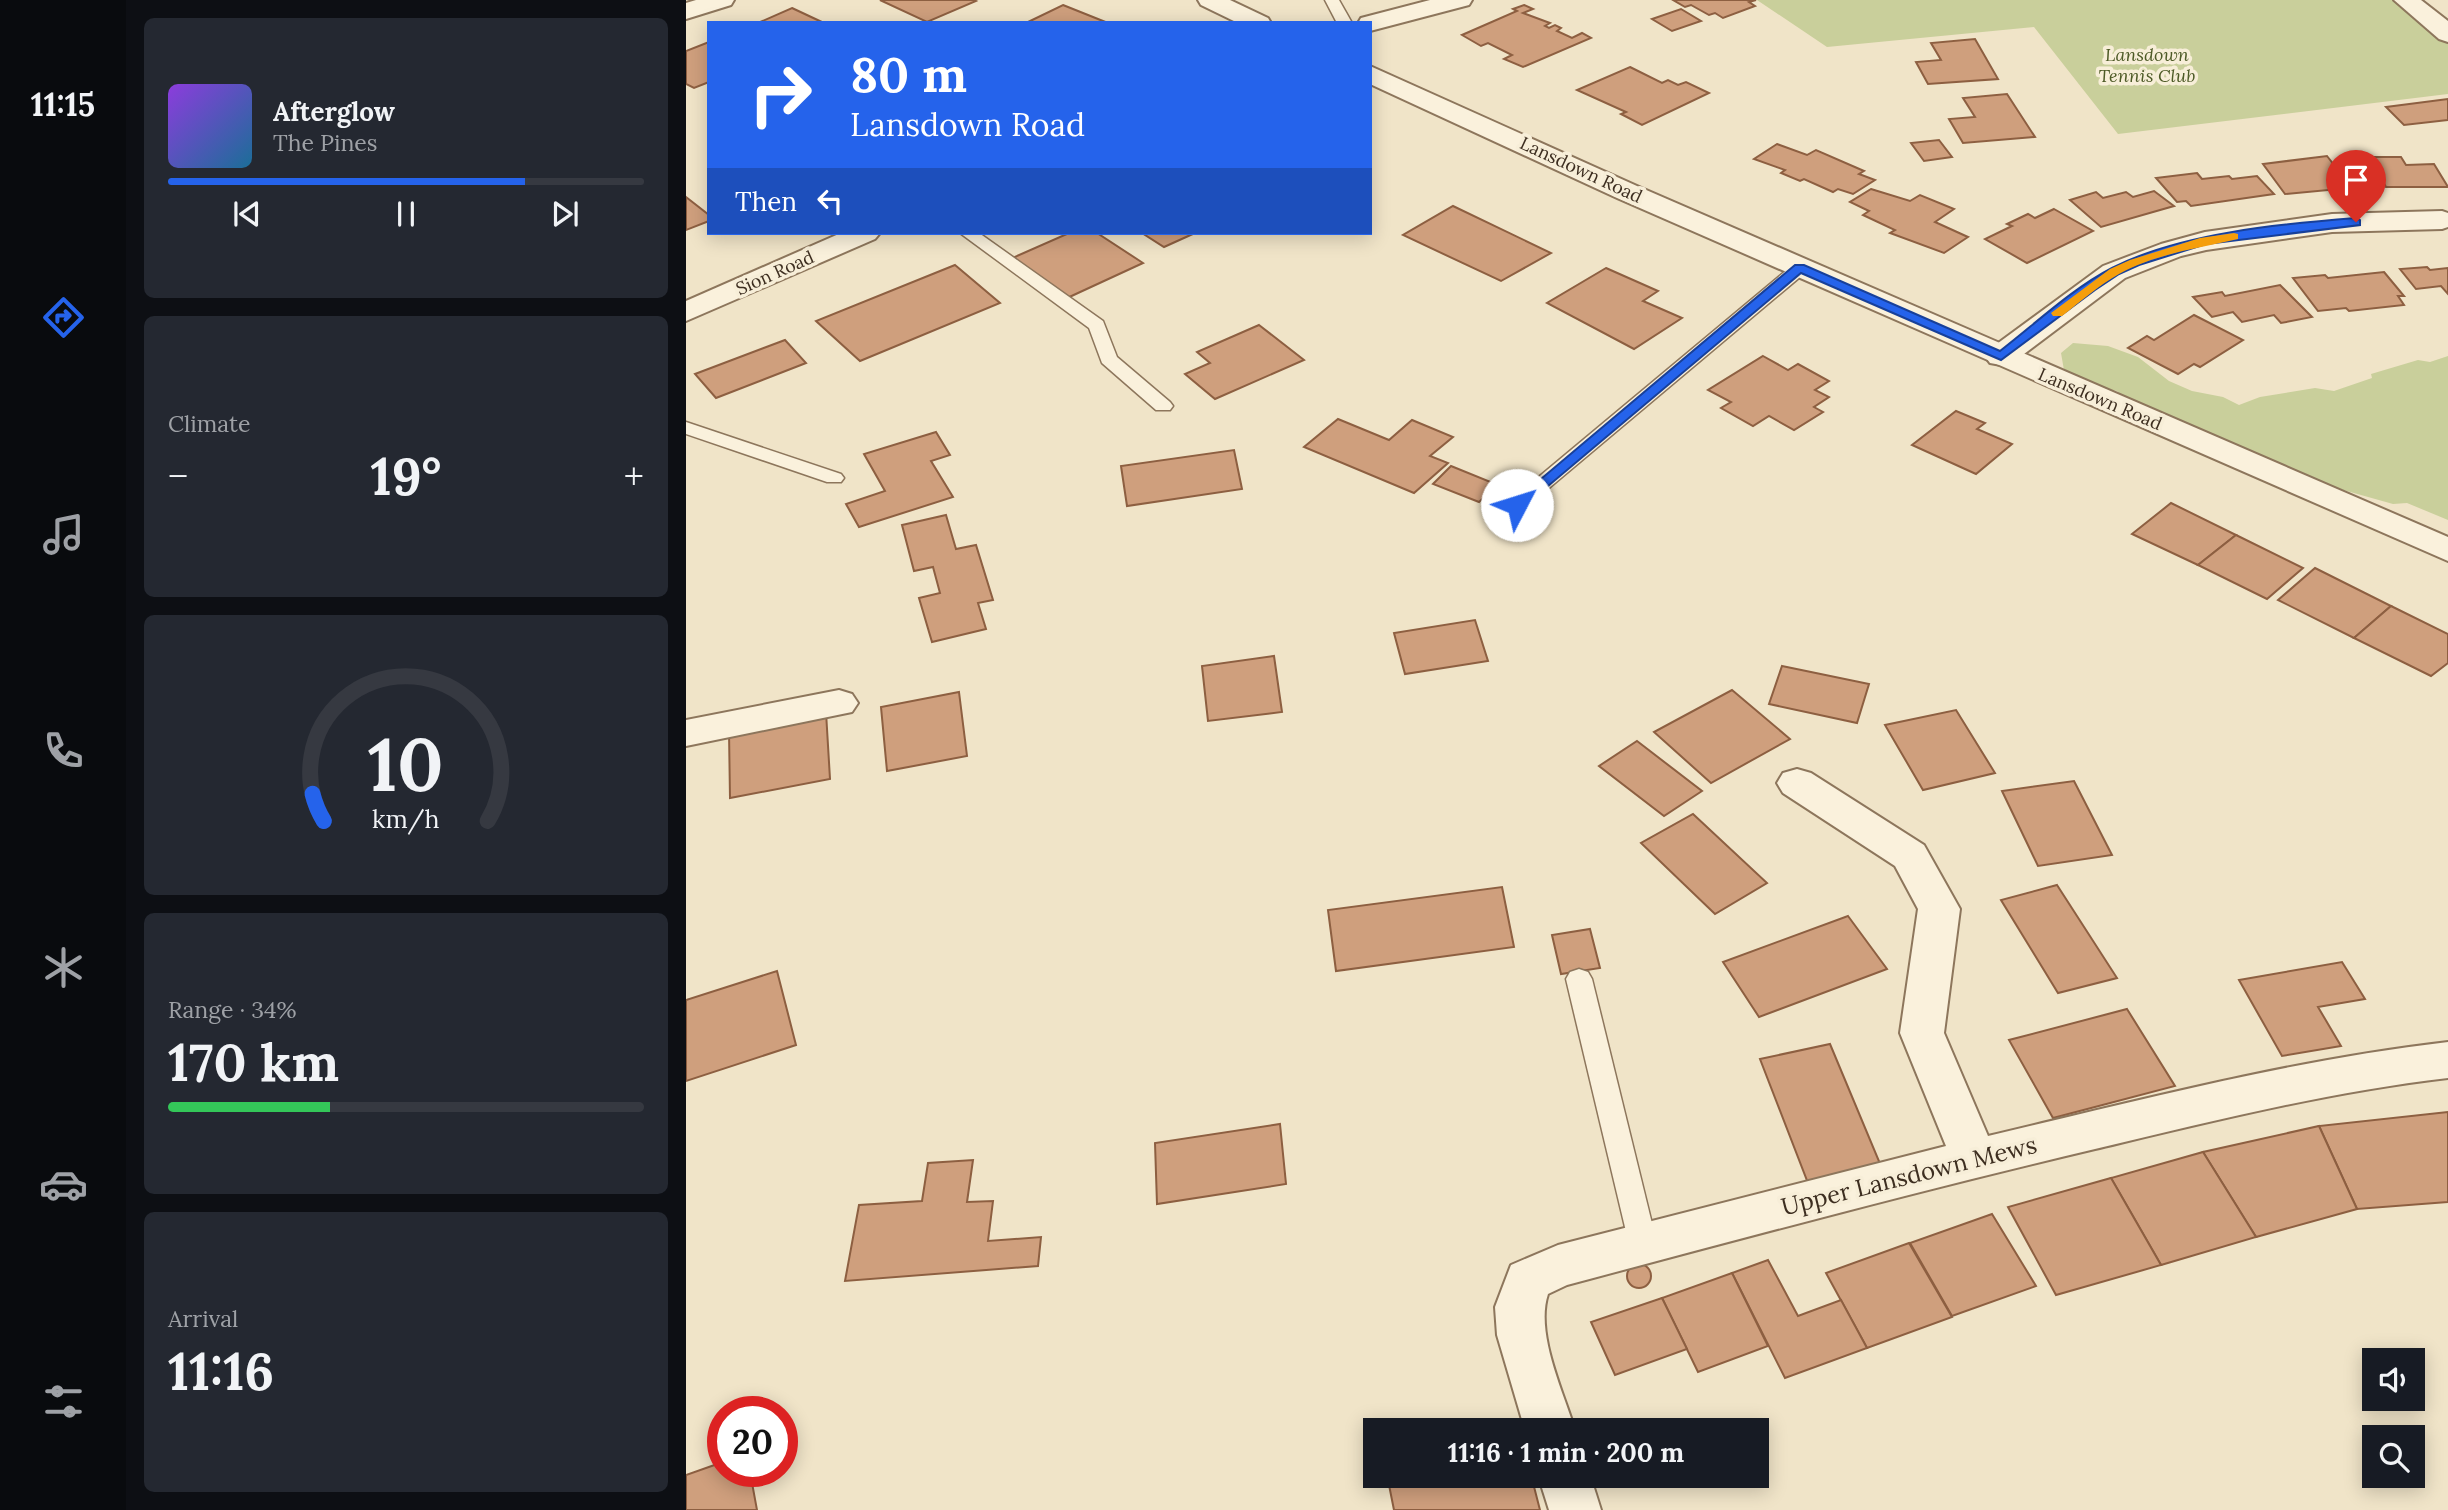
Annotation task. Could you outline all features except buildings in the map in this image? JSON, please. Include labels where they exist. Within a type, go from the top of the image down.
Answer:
[{"type":"street","points":[[686,11],[722,0]]},
{"type":"street","points":[[1210,0],[1255,21]]},
{"type":"street","points":[[1372,22],[1460,0]]},
{"type":"street","points":[[2406,0],[2448,34]]},
{"type":"street","name":"Lansdown Road","points":[[1372,75],[1627,192],[2448,550]]},
{"type":"street","points":[[2001,356],[2091,288],[2135,262],[2205,241],[2332,223],[2442,220]]},
{"type":"street","points":[[2381,221],[2400,246]]},
{"type":"street","name":"Sion Road","points":[[686,312],[860,235]]},
{"type":"street","points":[[686,733],[839,703]]},
{"type":"street","points":[[1797,783],[1910,856],[1939,909],[1922,1033],[1974,1158]]},
{"type":"street","name":"Upper Lansdown Mews","points":[[1546,1418],[1521,1335],[1519,1307],[1528,1280],[1558,1266],[1974,1158],[2309,1079],[2386,1066],[2448,1060]]},
{"type":"street","points":[[1568,1488],[1575,1510]]},
{"type":"lane","points":[[1332,0],[1344,21]]},
{"type":"lane","points":[[971,235],[1097,325],[1110,359],[1163,406]]},
{"type":"lane","points":[[1517,505],[1800,268]]},
{"type":"lane","points":[[686,428],[834,478]]},
{"type":"lane","points":[[1579,979],[1643,1244]]},
{"type":"green space","name":"Lansdown Tennis Club","points":[[1757,0],[2395,0],[2448,41],[2448,94],[2118,134],[2034,27],[1827,47]]},
{"type":"green space","points":[[2073,343],[2108,346],[2138,357],[2169,381],[2192,391],[2223,397],[2239,405],[2260,397],[2315,388],[2334,391],[2372,378],[2371,374],[2418,360],[2430,362],[2448,356],[2448,520],[2407,503],[2393,504],[2297,477],[2134,408],[2117,391],[2088,385],[2065,376],[2061,353]]},
{"type":"slow traffic","points":[[2057,313],[2114,272],[2135,262],[2205,241],[2234,236]]},
{"type":"route","points":[[1517,505],[1800,268],[2001,356],[2091,288],[2135,262],[2205,241],[2311,225],[2356,222]]}]
